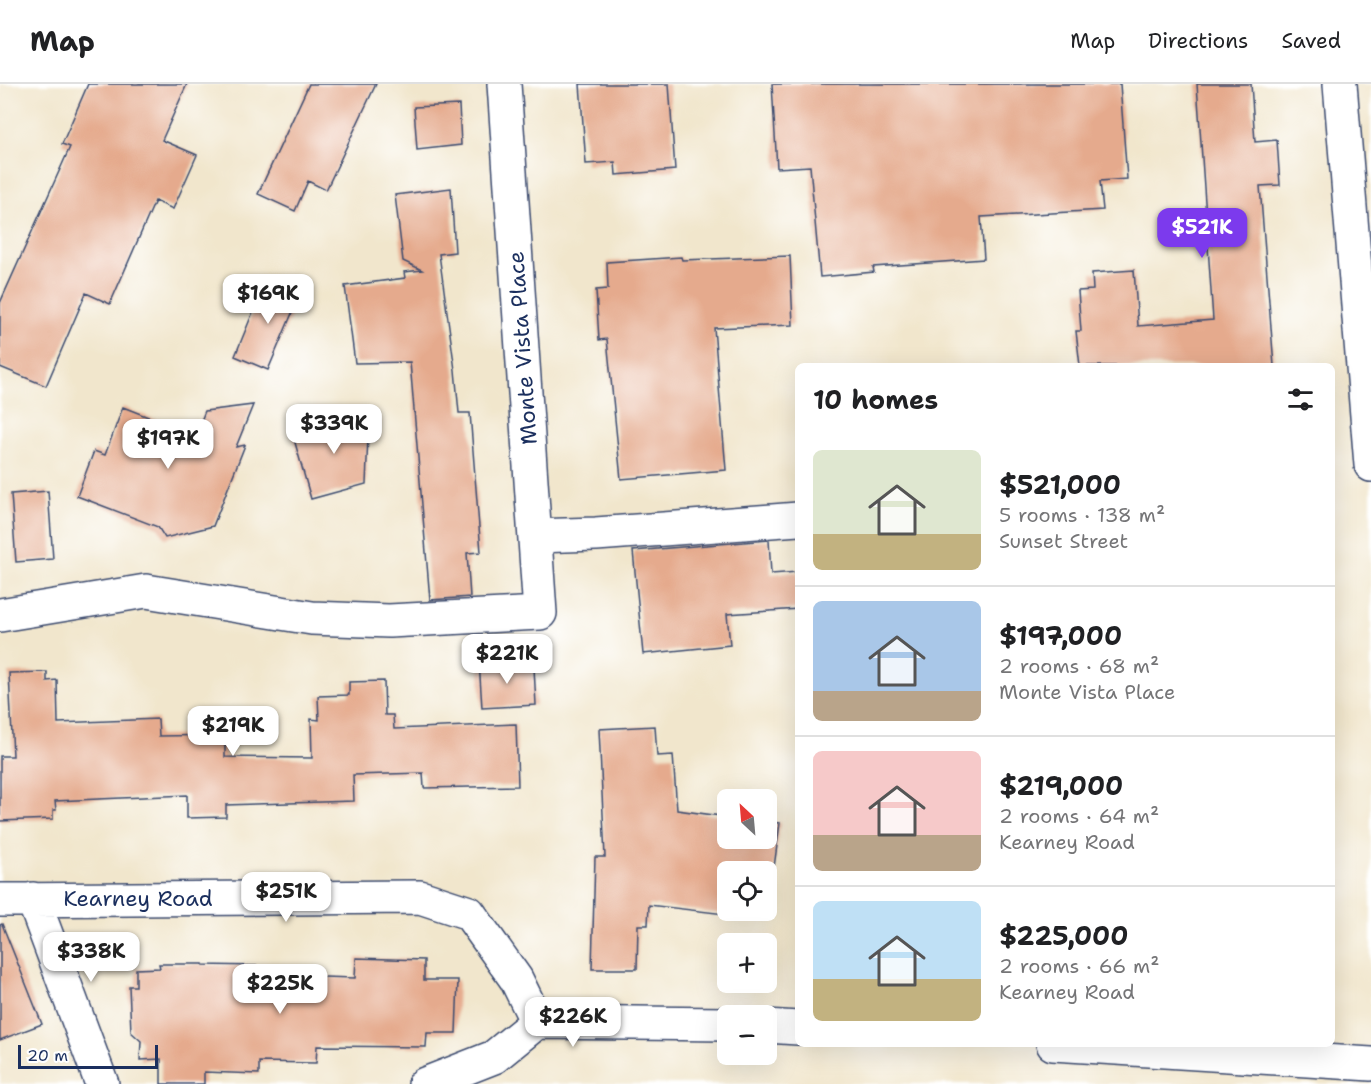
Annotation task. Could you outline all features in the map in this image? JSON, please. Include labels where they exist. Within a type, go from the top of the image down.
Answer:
[{"type":"street","name":"Monte Vista Place","points":[[0,615],[146,591],[312,618],[389,621],[540,613],[504,84]]},
{"type":"street","points":[[1340,84],[1371,465]]},
{"type":"street","points":[[535,536],[795,519]]},
{"type":"street","name":"Kearney Road","points":[[0,900],[420,897],[469,913],[516,979],[537,1022]]},
{"type":"street","points":[[33,899],[102,1084]]},
{"type":"street","points":[[426,1084],[494,1057],[537,1022],[717,1024]]},
{"type":"street","points":[[777,1027],[795,1028]]},
{"type":"street","points":[[1101,1047],[1371,1064]]},
{"type":"building","points":[[88,84],[187,84],[162,140],[197,155],[173,209],[155,201],[110,304],[86,293],[46,386],[0,367],[0,303],[70,147],[62,144]]},
{"type":"building","points":[[309,84],[376,84],[326,190],[308,181],[295,211],[258,194]]},
{"type":"building","points":[[580,84],[669,84],[675,170],[616,175],[615,162],[586,164]]},
{"type":"building","points":[[772,84],[1120,84],[1127,179],[1100,181],[1103,210],[981,217],[984,259],[873,267],[874,272],[820,277],[810,166],[777,168]]},
{"type":"building","points":[[1197,84],[1251,84],[1255,142],[1277,140],[1280,185],[1260,186],[1274,363],[1080,363],[1076,331],[1081,331],[1078,291],[1093,290],[1092,273],[1134,270],[1138,326],[1213,320]]},
{"type":"building","points":[[459,105],[461,145],[417,150],[414,107]]},
{"type":"building","points":[[451,188],[455,252],[439,254],[459,413],[470,413],[481,552],[467,553],[470,597],[430,600],[410,362],[355,363],[345,286],[405,278],[404,272],[422,270],[403,261],[395,195]]},
{"type":"building","points":[[790,256],[793,325],[714,328],[726,470],[621,479],[607,339],[599,340],[596,290],[608,289],[607,262],[681,257],[682,260]]},
{"type":"building","points":[[304,285],[268,370],[235,356],[262,290]]},
{"type":"building","points":[[253,405],[236,447],[245,445],[213,526],[165,538],[158,527],[77,496],[94,451],[105,455],[123,407],[176,428],[177,424],[197,431],[205,411]]},
{"type":"building","points":[[369,411],[366,484],[311,499],[292,432]]},
{"type":"building","points":[[48,491],[53,559],[16,562],[11,494]]},
{"type":"building","points":[[769,540],[771,574],[795,572],[795,609],[727,614],[730,645],[643,654],[633,551]]},
{"type":"building","points":[[479,661],[534,668],[536,705],[482,708]]},
{"type":"building","points":[[47,672],[47,681],[57,680],[58,723],[158,719],[159,736],[225,735],[225,757],[312,758],[311,719],[319,720],[318,696],[349,695],[349,682],[384,681],[385,715],[393,715],[394,729],[516,724],[518,786],[424,788],[423,773],[353,775],[354,801],[226,805],[226,817],[187,818],[187,795],[55,801],[56,810],[53,810],[53,819],[0,821],[0,756],[13,756],[9,673]]},
{"type":"building","points":[[655,726],[657,756],[673,755],[677,810],[717,815],[717,849],[776,849],[775,861],[717,861],[717,913],[649,905],[648,925],[638,925],[637,969],[592,969],[595,857],[605,857],[599,729]]},
{"type":"building","points":[[777,823],[780,823],[777,845]]},
{"type":"building","points":[[2,924],[42,1024],[0,1040],[0,925]]},
{"type":"building","points":[[356,958],[424,960],[424,980],[458,980],[456,1033],[427,1033],[426,1047],[317,1046],[316,1063],[259,1062],[259,1074],[204,1072],[204,1084],[161,1084],[161,1059],[140,1060],[141,1041],[131,1032],[129,986],[136,986],[136,969],[160,968],[159,964],[260,966],[260,975],[355,978]]}]
